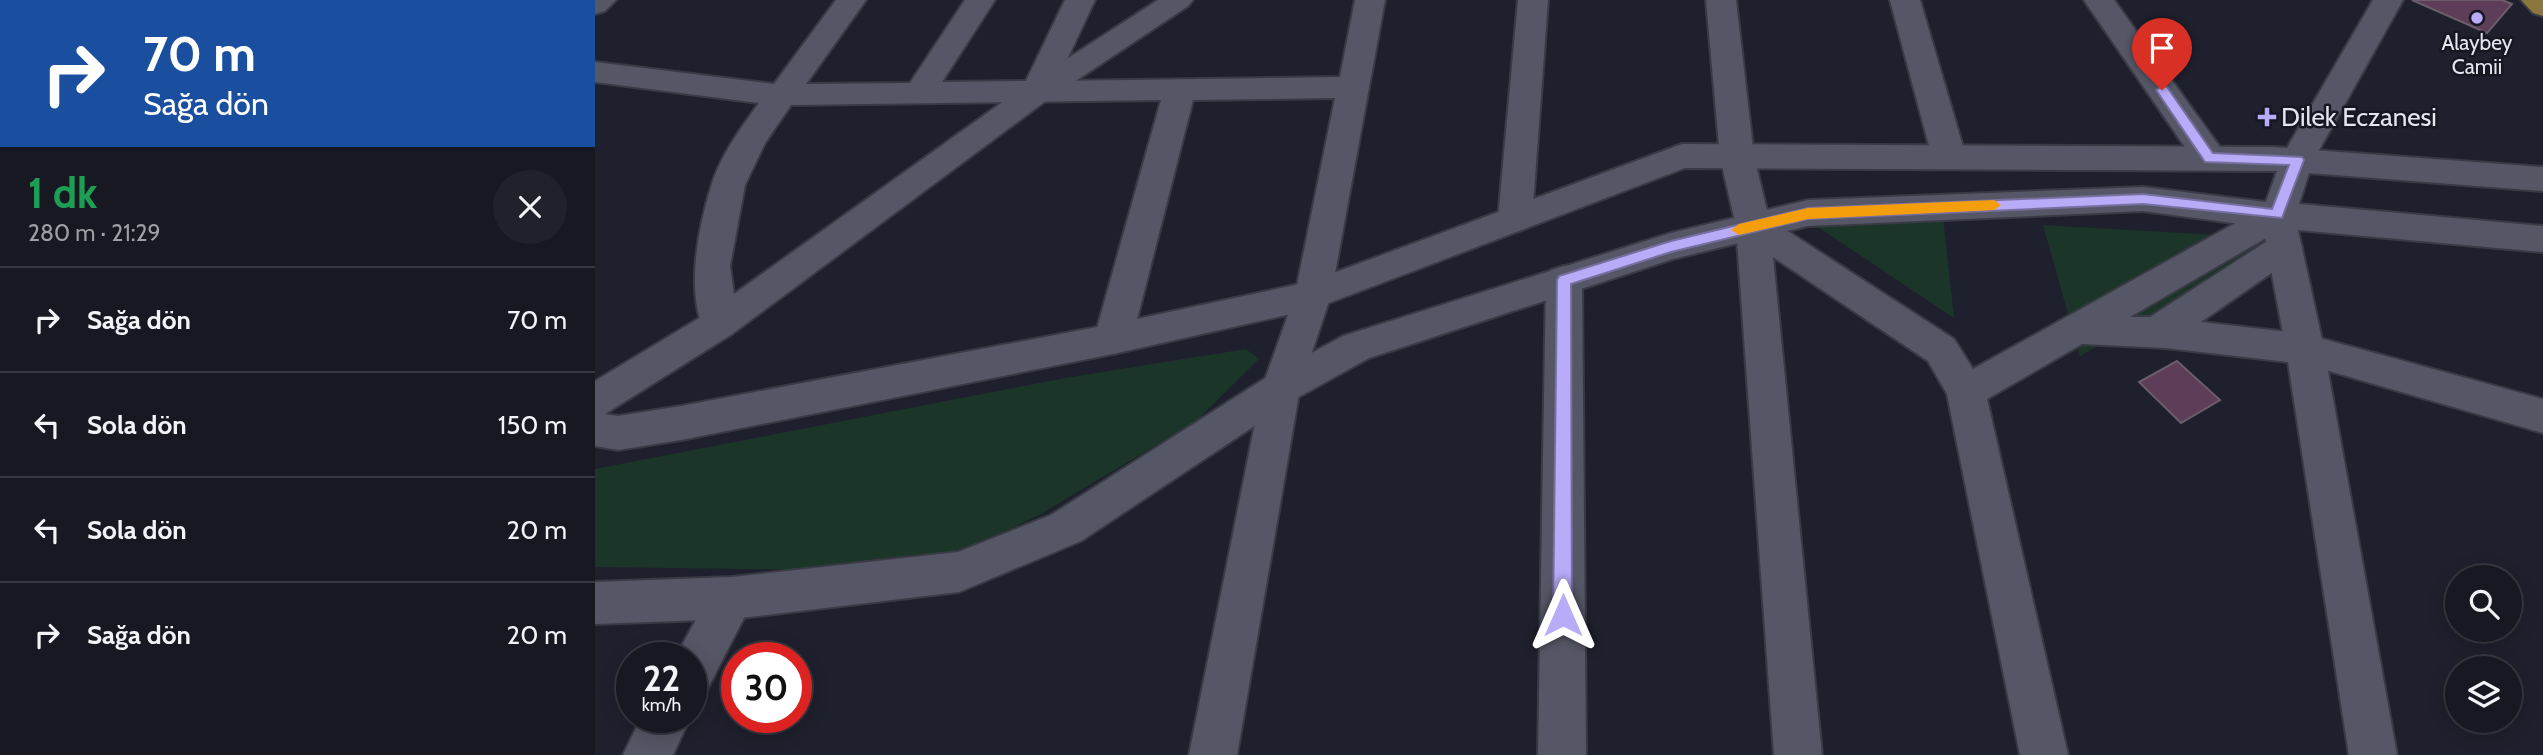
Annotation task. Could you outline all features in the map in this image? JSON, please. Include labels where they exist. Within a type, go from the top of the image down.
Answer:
[{"type":"main road","points":[[2536,0],[2543,7]]},
{"type":"street","points":[[595,5],[601,0]]},
{"type":"street","points":[[719,324],[712,266],[728,185],[750,139],[851,0]]},
{"type":"street","points":[[919,94],[980,0]]},
{"type":"street","points":[[1036,93],[1080,0]]},
{"type":"street","points":[[595,401],[719,324],[1036,93],[1178,0]]},
{"type":"street","points":[[1213,755],[1281,388],[1313,295],[1370,0]]},
{"type":"street","points":[[1515,219],[1533,0]]},
{"type":"street","points":[[1721,0],[1737,157],[1753,226],[1798,755]]},
{"type":"street","points":[[1905,0],[1949,157]]},
{"type":"street","points":[[2099,0],[2210,158]]},
{"type":"street","points":[[2373,755],[2305,349],[2281,231],[2297,160],[2389,0]]},
{"type":"street","points":[[595,72],[781,95],[1179,92],[1353,87]]},
{"type":"street","points":[[1113,339],[1179,92]]},
{"type":"street","points":[[603,435],[681,423],[1113,339],[1313,295],[1682,156],[2297,160],[2543,179]]},
{"type":"street","points":[[595,603],[732,598],[959,572],[1066,528],[1281,388],[1356,347],[1671,246],[1808,213],[2143,199],[2281,231],[2543,239]]},
{"type":"street","points":[[1753,226],[1941,351],[1966,392],[2044,755]]},
{"type":"street","points":[[1966,392],[2077,329],[2281,231]]},
{"type":"street","points":[[2155,333],[2281,231]]},
{"type":"street","points":[[1562,755],[1564,280]]},
{"type":"street","points":[[2077,329],[2155,333],[2305,349],[2543,416]]},
{"type":"street","points":[[707,644],[732,598]]},
{"type":"street","points":[[647,755],[659,733]]},
{"type":"green space","points":[[1942,208],[1954,318],[1791,209]]},
{"type":"green space","points":[[2043,225],[2255,237],[2266,250],[2080,356]]},
{"type":"green space","points":[[1246,349],[1259,359],[1195,422],[1039,515],[954,555],[830,570],[595,567],[595,469],[1065,378]]},
{"type":"building","name":"Alaybey Camii","points":[[2412,0],[2502,0],[2512,4],[2487,33]]},
{"type":"building","points":[[2177,361],[2220,400],[2181,423],[2139,382]]},
{"type":"slow traffic","points":[[1739,230],[1808,213],[1994,205]]},
{"type":"place","name":"Alaybey Camii","points":[[2477,18]]},
{"type":"place","name":"Dilek Eczanesi","points":[[2267,117]]},
{"type":"route","points":[[1563,615],[1564,280],[1671,246],[1808,213],[2143,199],[2277,215],[2297,160],[2210,158],[2162,90]]}]
